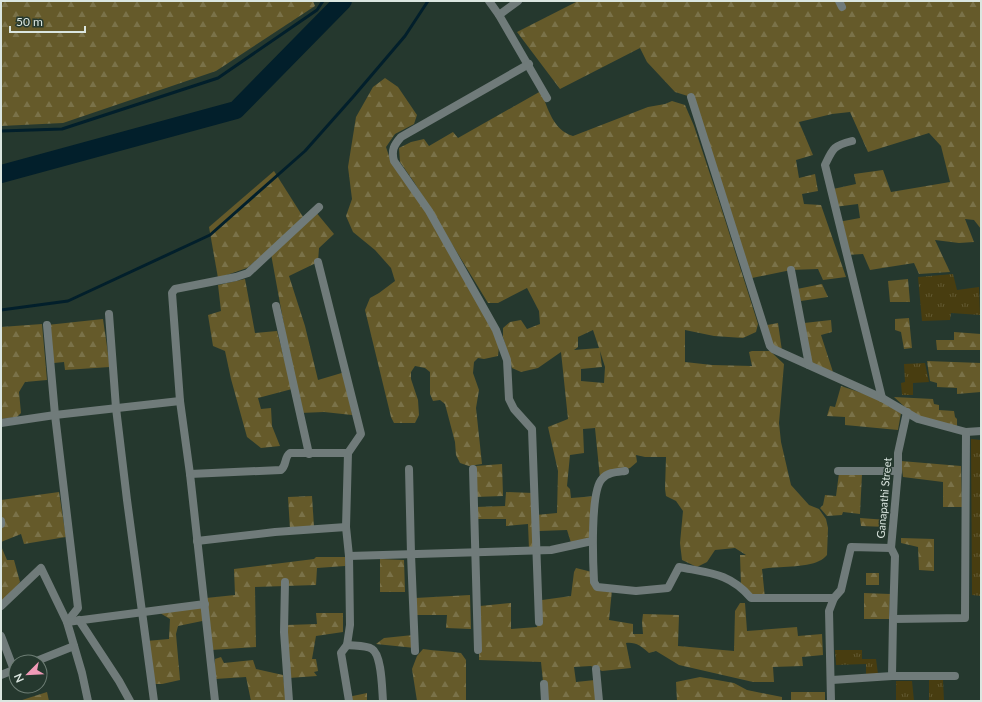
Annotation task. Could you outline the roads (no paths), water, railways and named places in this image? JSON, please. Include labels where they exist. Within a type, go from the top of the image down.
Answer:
[{"type":"street","points":[[489,1],[529,64],[547,98]]},
{"type":"street","points":[[499,15],[518,1]]},
{"type":"street","points":[[529,64],[401,137],[394,145],[392,153],[394,161],[428,211],[496,330],[506,360],[509,399],[514,409],[530,426],[533,432],[539,622]]},
{"type":"street","points":[[691,97],[770,346],[773,349],[882,398],[918,419],[966,432],[981,431]]},
{"type":"street","points":[[852,141],[838,144],[833,148],[825,165],[882,398]]},
{"type":"street","points":[[215,701],[190,474],[180,402],[172,293],[175,289],[236,277],[248,273],[319,207]]},
{"type":"street","points":[[318,262],[361,434],[348,453],[346,527],[349,556],[350,625],[347,645],[341,653],[349,701]]},
{"type":"street","points":[[791,270],[809,365]]},
{"type":"street","points":[[276,306],[309,454]]},
{"type":"street","points":[[109,314],[116,408],[154,701]]},
{"type":"street","points":[[47,325],[78,608],[67,622]]},
{"type":"street","points":[[1,423],[56,415],[180,402]]},
{"type":"street","name":"Ganapathi Street","points":[[834,598],[841,590],[851,547],[891,548],[898,471],[898,453],[907,412]]},
{"type":"street","points":[[893,619],[965,618],[966,432]]},
{"type":"street","points":[[190,474],[281,470],[285,466],[287,455],[289,453],[348,453]]},
{"type":"street","points":[[409,469],[410,554],[415,651]]},
{"type":"street","points":[[473,469],[478,650]]},
{"type":"street","points":[[838,470],[898,471]]},
{"type":"street","points":[[625,471],[614,472],[605,476],[598,484],[592,541],[594,582],[597,587],[636,591],[668,588],[679,567],[722,576],[742,588],[751,598],[834,598],[829,610],[832,680],[831,701]]},
{"type":"street","points":[[197,541],[275,532],[346,527]]},
{"type":"street","points":[[349,556],[551,550],[592,541]]},
{"type":"street","points":[[891,548],[895,556],[892,676]]},
{"type":"street","points":[[1,606],[41,568],[67,622],[88,701]]},
{"type":"street","points":[[285,582],[284,632],[289,701]]},
{"type":"street","points":[[67,622],[205,604]]},
{"type":"street","points":[[79,620],[130,701]]},
{"type":"street","points":[[1,636],[8,654]]},
{"type":"street","points":[[347,645],[370,648],[375,652],[380,670],[383,701]]},
{"type":"street","points":[[48,656],[74,646]]},
{"type":"street","points":[[596,669],[599,701]]},
{"type":"street","points":[[832,680],[892,676],[955,676]]},
{"type":"street","points":[[544,684],[545,701]]},
{"type":"waterway","points":[[1,131],[62,129],[218,78],[317,10],[323,1]]},
{"type":"waterway","points":[[1,174],[236,110],[343,1]]},
{"type":"waterway","points":[[1,310],[68,301],[210,235],[305,151],[405,36],[428,1]]}]
